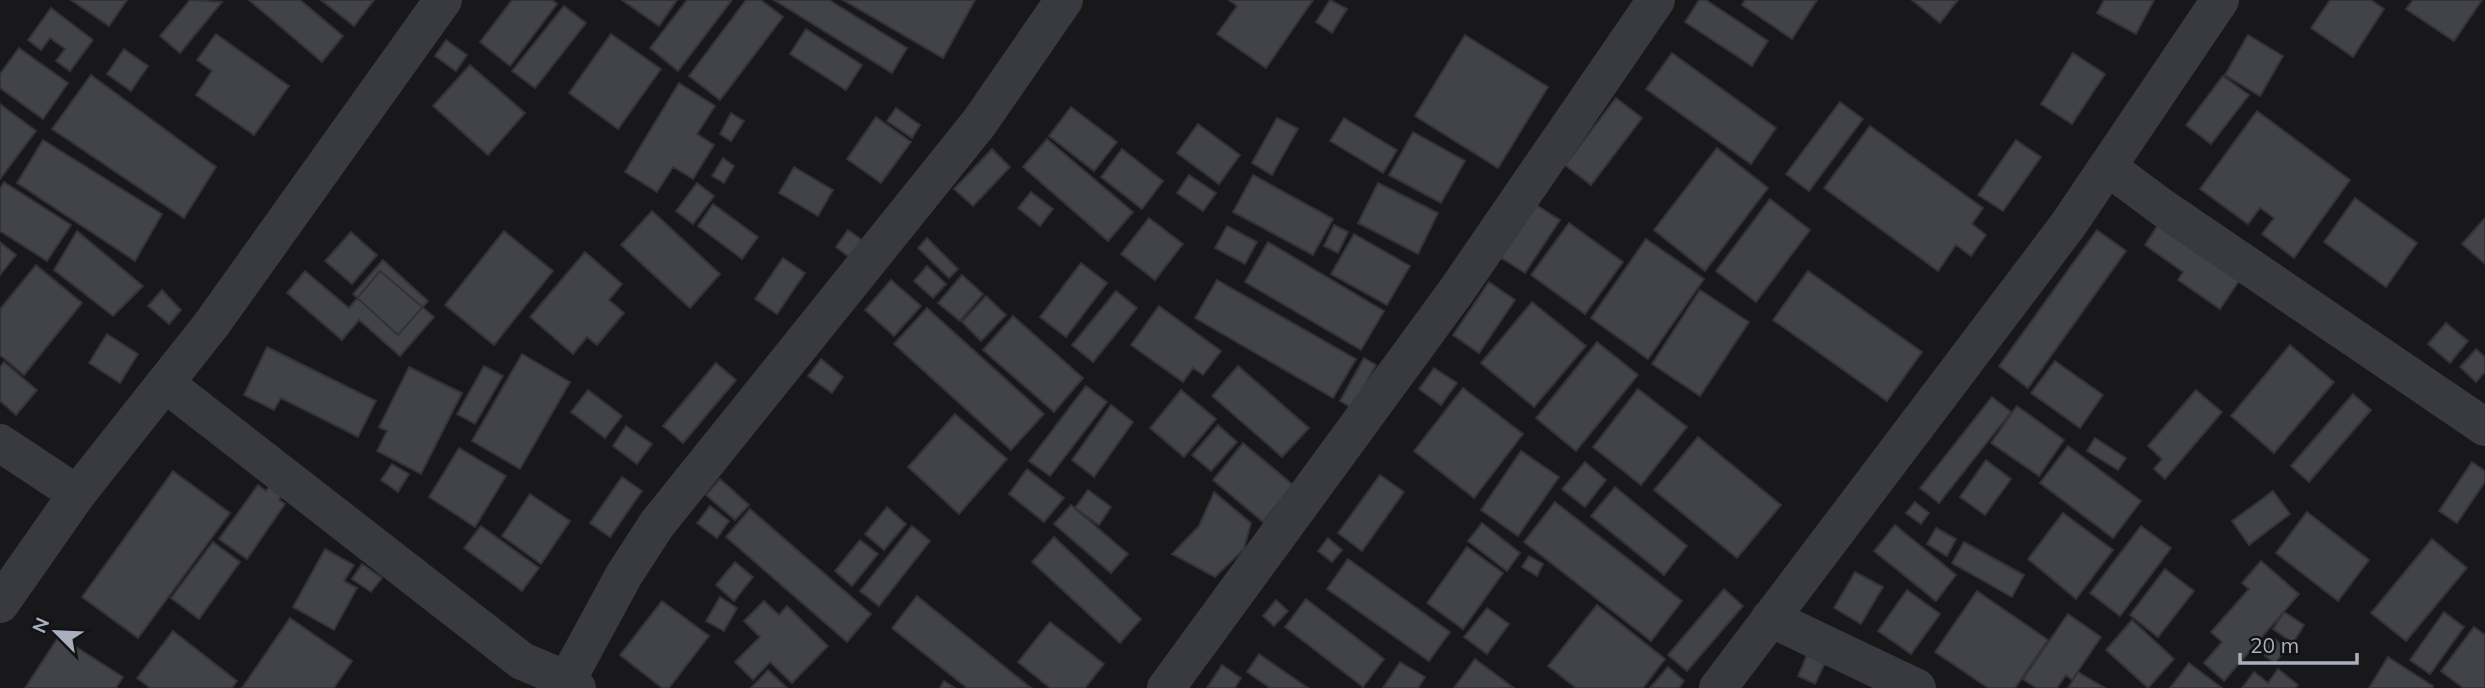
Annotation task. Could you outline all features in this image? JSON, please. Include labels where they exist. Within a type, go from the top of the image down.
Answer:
[{"type":"street","points":[[0,604],[77,494],[166,384],[443,0]]},
{"type":"street","points":[[166,384],[523,661],[572,684],[624,575],[657,524],[979,123],[1064,0]]},
{"type":"street","points":[[1166,688],[1442,311],[1656,0]]},
{"type":"street","points":[[1718,688],[2109,168],[2220,0]]},
{"type":"street","points":[[2109,168],[2163,208],[2485,428]]},
{"type":"street","points":[[0,443],[77,494]]},
{"type":"street","points":[[1770,618],[1917,688]]},
{"type":"building","points":[[71,0],[127,0],[109,26]]},
{"type":"building","points":[[190,0],[222,2],[180,53],[160,36]]},
{"type":"building","points":[[249,0],[300,0],[343,36],[322,62]]},
{"type":"building","points":[[321,0],[374,0],[354,26]]},
{"type":"building","points":[[512,0],[552,0],[557,4],[510,66],[480,42]]},
{"type":"building","points":[[622,0],[677,0],[659,26]]},
{"type":"building","points":[[687,0],[732,0],[678,71],[650,48]]},
{"type":"building","points":[[746,0],[761,0],[783,17],[720,100],[689,76]]},
{"type":"building","points":[[774,0],[829,0],[907,48],[892,73]]},
{"type":"building","points":[[843,0],[975,0],[943,58]]},
{"type":"building","points":[[1229,0],[1313,0],[1266,68],[1217,34],[1237,6]]},
{"type":"building","points":[[1330,0],[1347,9],[1332,33],[1316,22]]},
{"type":"building","points":[[1699,0],[1706,0],[1768,41],[1752,66],[1685,22]]},
{"type":"building","points":[[1745,0],[1817,0],[1792,39],[1742,5]]},
{"type":"building","points":[[1912,0],[1958,0],[1940,23]]},
{"type":"building","points":[[2104,0],[2154,0],[2136,34],[2097,13]]},
{"type":"building","points":[[2330,0],[2371,0],[2384,9],[2353,57],[2311,28]]},
{"type":"building","points":[[2413,0],[2482,0],[2454,41],[2406,9]]},
{"type":"building","points":[[564,6],[586,23],[535,88],[512,71]]},
{"type":"building","points":[[51,8],[93,40],[70,71],[56,61],[65,49],[50,38],[41,50],[28,40]]},
{"type":"building","points":[[806,29],[862,65],[846,90],[790,54]]},
{"type":"building","points":[[216,34],[289,86],[254,135],[196,95],[212,71],[197,60]]},
{"type":"building","points":[[611,34],[661,69],[618,129],[569,93]]},
{"type":"building","points":[[1465,35],[1548,87],[1498,168],[1415,116]]},
{"type":"building","points":[[2248,35],[2283,56],[2260,96],[2225,75]]},
{"type":"building","points":[[446,40],[467,55],[456,71],[435,56]]},
{"type":"building","points":[[19,48],[68,83],[43,119],[0,88],[0,74]]},
{"type":"building","points":[[124,49],[148,66],[131,91],[107,74]]},
{"type":"building","points":[[1672,53],[1776,128],[1751,164],[1646,89]]},
{"type":"building","points":[[2073,53],[2105,74],[2072,124],[2041,104]]},
{"type":"building","points":[[470,65],[525,113],[488,155],[433,106]]},
{"type":"building","points":[[91,75],[216,167],[184,218],[52,129]]},
{"type":"building","points":[[2223,76],[2249,95],[2211,144],[2186,125]]},
{"type":"building","points":[[679,83],[715,106],[697,134],[714,145],[693,179],[673,167],[657,192],[625,172]]},
{"type":"building","points":[[1616,98],[1642,118],[1591,185],[1565,165]]},
{"type":"building","points":[[1840,102],[1863,119],[1809,191],[1786,174]]},
{"type":"building","points":[[0,104],[36,131],[0,179]]},
{"type":"building","points":[[1071,107],[1117,142],[1094,171],[1049,136]]},
{"type":"building","points":[[896,108],[920,125],[912,138],[887,121]]},
{"type":"building","points":[[2257,111],[2350,180],[2294,258],[2262,234],[2274,218],[2260,208],[2248,224],[2200,189]]},
{"type":"building","points":[[731,113],[744,121],[731,141],[720,134]]},
{"type":"building","points":[[876,117],[911,142],[881,183],[847,159]]},
{"type":"building","points":[[1277,118],[1298,129],[1272,175],[1252,163]]},
{"type":"building","points":[[1344,118],[1397,150],[1383,173],[1330,141]]},
{"type":"building","points":[[1198,124],[1240,155],[1219,184],[1177,153]]},
{"type":"building","points":[[1870,126],[1983,208],[1972,224],[1986,235],[1971,256],[1956,245],[1938,271],[1824,188]]},
{"type":"building","points":[[1413,132],[1465,161],[1441,203],[1389,175]]},
{"type":"building","points":[[1047,139],[1133,212],[1108,241],[1023,167]]},
{"type":"building","points":[[43,140],[162,214],[135,261],[17,183]]},
{"type":"building","points":[[2016,140],[2041,157],[2003,211],[1978,195]]},
{"type":"building","points":[[1717,148],[1768,188],[1705,271],[1654,230]]},
{"type":"building","points":[[992,149],[1010,167],[973,206],[954,189]]},
{"type":"building","points":[[1122,149],[1163,181],[1142,209],[1101,177]]},
{"type":"building","points":[[723,158],[734,166],[724,183],[712,176]]},
{"type":"building","points":[[794,167],[833,190],[818,216],[779,193]]},
{"type":"building","points":[[1189,175],[1216,193],[1203,211],[1177,193]]},
{"type":"building","points":[[1253,175],[1333,219],[1313,255],[1233,212]]},
{"type":"building","points":[[4,182],[71,225],[47,261],[0,231],[0,189]]},
{"type":"building","points":[[697,183],[714,196],[693,224],[676,211]]},
{"type":"building","points":[[1378,183],[1438,213],[1418,254],[1358,223]]},
{"type":"building","points":[[1031,192],[1053,209],[1040,226],[1018,208]]},
{"type":"building","points":[[2355,198],[2417,243],[2386,287],[2324,242]]},
{"type":"building","points":[[1770,199],[1810,230],[1756,302],[1716,271]]},
{"type":"building","points":[[1533,203],[1560,220],[1525,273],[1498,256]]},
{"type":"building","points":[[713,204],[758,237],[742,259],[698,226]]},
{"type":"building","points":[[652,211],[720,274],[690,308],[621,245]]},
{"type":"building","points":[[1149,218],[1183,244],[1155,280],[1121,254]]},
{"type":"building","points":[[2485,218],[2485,264],[2462,244]]},
{"type":"building","points":[[2160,222],[2241,278],[2220,309],[2178,280],[2183,272],[2145,245]]},
{"type":"building","points":[[1569,223],[1623,262],[1585,314],[1531,275]]},
{"type":"building","points":[[1334,225],[1348,232],[1338,253],[1324,246]]},
{"type":"building","points":[[1227,226],[1257,242],[1245,264],[1215,248]]},
{"type":"building","points":[[848,230],[862,240],[849,257],[836,247]]},
{"type":"building","points":[[2097,230],[2126,251],[2028,388],[1999,366]]},
{"type":"building","points":[[77,231],[143,286],[113,316],[54,270]]},
{"type":"building","points":[[504,231],[553,271],[494,345],[445,305]]},
{"type":"building","points":[[351,232],[377,255],[352,284],[325,261]]},
{"type":"building","points":[[1354,234],[1410,266],[1387,305],[1331,274]]},
{"type":"building","points":[[927,238],[958,269],[949,278],[918,248]]},
{"type":"building","points":[[1646,239],[1704,279],[1648,359],[1591,318]]},
{"type":"building","points":[[0,242],[16,255],[0,275]]},
{"type":"building","points":[[1268,242],[1384,311],[1361,350],[1245,282]]},
{"type":"building","points":[[585,252],[622,284],[609,300],[624,313],[597,345],[587,337],[573,354],[530,317]]},
{"type":"building","points":[[783,258],[805,273],[777,314],[755,299]]},
{"type":"building","points":[[383,260],[428,301],[398,335],[353,294]]},
{"type":"building","points":[[1081,263],[1107,283],[1066,337],[1040,317]]},
{"type":"building","points":[[36,265],[82,303],[24,375],[0,355],[0,309]]},
{"type":"building","points":[[927,266],[946,284],[933,298],[914,281]]},
{"type":"building","points":[[305,271],[349,308],[380,271],[434,317],[400,356],[359,320],[342,340],[287,293]]},
{"type":"building","points":[[1808,271],[1922,352],[1887,401],[1773,320]]},
{"type":"building","points":[[962,275],[983,294],[960,321],[938,303]]},
{"type":"building","points":[[891,280],[921,306],[894,336],[865,310]]},
{"type":"building","points":[[1217,280],[1356,359],[1333,398],[1195,318]]},
{"type":"building","points":[[1489,282],[1515,300],[1479,353],[1453,335]]},
{"type":"building","points":[[162,290],[181,310],[169,324],[148,306]]},
{"type":"building","points":[[1700,290],[1749,322],[1700,396],[1652,364]]},
{"type":"building","points":[[1116,291],[1137,308],[1093,362],[1072,345]]},
{"type":"building","points":[[986,296],[1006,315],[981,341],[962,322]]},
{"type":"building","points":[[1532,302],[1586,346],[1534,407],[1481,363]]},
{"type":"building","points":[[1159,306],[1221,351],[1203,375],[1193,368],[1183,382],[1131,345]]},
{"type":"building","points":[[927,308],[1044,414],[1011,450],[894,344]]},
{"type":"building","points":[[1013,316],[1083,378],[1054,412],[983,350]]},
{"type":"building","points":[[2446,323],[2468,341],[2450,363],[2428,344]]},
{"type":"building","points":[[107,334],[138,354],[120,383],[89,363]]},
{"type":"building","points":[[1597,342],[1638,375],[1576,451],[1536,418]]},
{"type":"building","points":[[2290,345],[2334,382],[2274,453],[2231,416]]},
{"type":"building","points":[[267,347],[376,401],[358,437],[281,398],[274,410],[244,395]]},
{"type":"building","points":[[2476,349],[2485,357],[2485,372],[2476,382],[2460,367]]},
{"type":"building","points":[[522,354],[570,382],[520,469],[472,441]]},
{"type":"building","points":[[1364,358],[1376,365],[1352,408],[1340,401]]},
{"type":"building","points":[[821,359],[843,377],[832,393],[808,376]]},
{"type":"building","points":[[2055,361],[2103,395],[2080,428],[2031,393]]},
{"type":"building","points":[[4,362],[37,390],[16,415],[0,401],[0,367]]},
{"type":"building","points":[[716,363],[736,380],[683,443],[663,426]]},
{"type":"building","points":[[484,366],[503,376],[475,424],[457,414]]},
{"type":"building","points":[[1238,366],[1309,428],[1282,457],[1212,396]]},
{"type":"building","points":[[409,367],[462,393],[421,474],[377,451],[387,431],[379,427]]},
{"type":"building","points":[[1434,368],[1457,383],[1441,405],[1419,389]]},
{"type":"building","points":[[1086,386],[1107,402],[1050,476],[1029,461]]},
{"type":"building","points":[[1463,388],[1523,434],[1474,498],[1414,451]]},
{"type":"building","points":[[1638,389],[1687,427],[1641,485],[1593,447]]},
{"type":"building","points":[[588,390],[622,416],[605,438],[571,412]]},
{"type":"building","points":[[1181,390],[1216,419],[1184,457],[1150,428]]},
{"type":"building","points":[[2196,390],[2222,412],[2165,479],[2154,469],[2162,459],[2148,446]]},
{"type":"building","points":[[2353,394],[2371,410],[2309,482],[2291,466]]},
{"type":"building","points":[[1992,397],[2011,412],[1939,503],[1920,488]]},
{"type":"building","points":[[1111,405],[1133,422],[1094,477],[1072,460]]},
{"type":"building","points":[[2017,406],[2064,440],[2039,476],[1991,443]]},
{"type":"building","points":[[955,414],[1007,459],[959,514],[908,467]]},
{"type":"building","points":[[1218,425],[1237,442],[1211,471],[1192,455]]},
{"type":"building","points":[[626,426],[652,444],[637,464],[613,446]]},
{"type":"building","points":[[1698,437],[1781,505],[1737,558],[1654,490]]},
{"type":"building","points":[[2095,438],[2126,458],[2118,470],[2087,451]]},
{"type":"building","points":[[1243,443],[1293,485],[1263,522],[1213,480]]},
{"type":"building","points":[[2068,446],[2141,501],[2113,538],[2040,483]]},
{"type":"building","points":[[459,448],[506,476],[475,527],[429,497]]},
{"type":"building","points":[[1521,451],[1559,477],[1518,536],[1481,510]]},
{"type":"building","points":[[1986,460],[2011,479],[1985,515],[1960,497]]},
{"type":"building","points":[[1585,462],[1606,480],[1585,507],[1562,489]]},
{"type":"building","points":[[2472,462],[2485,471],[2485,482],[2457,523],[2439,511]]},
{"type":"building","points":[[392,464],[409,474],[398,492],[381,480]]},
{"type":"building","points":[[1027,469],[1064,498],[1044,522],[1009,494]]},
{"type":"building","points":[[173,471],[230,513],[138,638],[82,597]]},
{"type":"building","points":[[1380,475],[1404,492],[1362,551],[1338,533]]},
{"type":"building","points":[[622,477],[642,491],[610,537],[590,523]]},
{"type":"building","points":[[720,479],[749,505],[735,520],[706,495]]},
{"type":"building","points":[[272,483],[284,492],[279,500],[285,504],[247,559],[219,539],[258,485],[266,491]]},
{"type":"building","points":[[1615,487],[1687,546],[1664,575],[1591,516]]},
{"type":"building","points":[[1088,490],[1111,507],[1099,525],[1075,508]]},
{"type":"building","points":[[2273,491],[2290,514],[2249,545],[2232,521]]},
{"type":"building","points":[[1214,492],[1251,523],[1244,549],[1215,577],[1172,554],[1199,526]]},
{"type":"building","points":[[530,494],[570,521],[541,564],[502,536]]},
{"type":"building","points":[[1555,502],[1682,601],[1651,641],[1524,542]]},
{"type":"building","points":[[1915,502],[1929,513],[1921,524],[1906,513]]},
{"type":"building","points":[[1071,505],[1128,554],[1111,573],[1054,524]]},
{"type":"building","points":[[710,506],[729,521],[717,538],[697,523]]},
{"type":"building","points":[[887,507],[906,524],[884,550],[865,534]]},
{"type":"building","points":[[750,509],[871,614],[847,642],[726,537]]},
{"type":"building","points":[[2307,512],[2369,560],[2338,601],[2276,553]]},
{"type":"building","points":[[2063,513],[2113,550],[2076,599],[2028,559]]},
{"type":"building","points":[[1482,523],[1520,553],[1507,571],[1468,541]]},
{"type":"building","points":[[1895,525],[1956,575],[1936,601],[1874,551]]},
{"type":"building","points":[[481,526],[539,568],[522,591],[464,548]]},
{"type":"building","points":[[912,526],[930,541],[879,606],[860,591]]},
{"type":"building","points":[[2141,526],[2171,548],[2120,616],[2090,593]]},
{"type":"building","points":[[1936,528],[1956,539],[1947,556],[1927,544]]},
{"type":"building","points":[[1054,537],[1141,619],[1120,643],[1032,562]]},
{"type":"building","points":[[1328,538],[1342,550],[1332,562],[1318,551]]},
{"type":"building","points":[[2432,539],[2467,568],[2406,641],[2371,613]]},
{"type":"building","points":[[860,540],[878,554],[852,586],[835,571]]},
{"type":"building","points":[[213,542],[240,562],[199,619],[171,598]]},
{"type":"building","points":[[1964,542],[2024,575],[2012,597],[1952,563]]},
{"type":"building","points":[[1467,547],[1503,573],[1463,629],[1427,603]]},
{"type":"building","points":[[325,549],[354,565],[344,581],[357,588],[334,630],[293,607]]},
{"type":"building","points":[[1529,556],[1543,564],[1537,576],[1522,567]]},
{"type":"building","points":[[1348,559],[1450,632],[1429,661],[1327,589]]},
{"type":"building","points":[[2261,561],[2299,594],[2224,681],[2204,663],[2222,642],[2211,632],[2249,589],[2242,583]]},
{"type":"building","points":[[735,562],[753,577],[734,601],[716,585]]},
{"type":"building","points":[[362,564],[382,578],[371,592],[352,579]]},
{"type":"building","points":[[2165,569],[2194,591],[2158,637],[2130,615]]},
{"type":"building","points":[[1855,572],[1883,587],[1861,624],[1834,608]]},
{"type":"building","points":[[1724,589],[1743,606],[1687,671],[1668,655]]},
{"type":"building","points":[[1907,590],[1940,614],[1911,654],[1878,631]]},
{"type":"building","points":[[1977,591],[2048,640],[2015,688],[1988,688],[1935,652]]},
{"type":"building","points":[[917,596],[1031,688],[967,688],[892,628]]},
{"type":"building","points":[[720,597],[737,608],[724,631],[706,621]]},
{"type":"building","points":[[1306,599],[1384,659],[1363,687],[1285,627]]},
{"type":"building","points":[[1276,600],[1288,611],[1274,626],[1263,616]]},
{"type":"building","points":[[662,601],[709,636],[669,688],[662,688],[620,655]]},
{"type":"building","points":[[764,601],[779,615],[787,606],[828,646],[792,683],[770,662],[753,680],[735,662],[760,637],[744,621]]},
{"type":"building","points":[[1597,605],[1665,659],[1643,688],[1576,688],[1548,666]]},
{"type":"building","points":[[1487,608],[1509,624],[1487,654],[1464,637]]},
{"type":"building","points":[[2284,612],[2304,625],[2293,643],[2273,629]]},
{"type":"building","points":[[2444,612],[2464,627],[2430,674],[2410,660]]},
{"type":"building","points":[[2068,614],[2101,637],[2072,680],[2066,675],[2057,688],[2036,688],[2023,679]]},
{"type":"building","points":[[290,618],[352,661],[334,688],[242,688]]},
{"type":"building","points":[[2132,620],[2174,659],[2148,688],[2106,650]]},
{"type":"building","points":[[1050,622],[1104,664],[1085,688],[1050,688],[1018,662]]},
{"type":"building","points":[[2474,627],[2485,635],[2485,688],[2463,688],[2441,671]]},
{"type":"building","points":[[173,631],[237,681],[232,688],[150,688],[137,678]]},
{"type":"building","points":[[59,636],[123,677],[116,688],[25,688]]},
{"type":"building","points":[[2273,638],[2287,648],[2275,663],[2261,653]]},
{"type":"building","points":[[1259,654],[1308,688],[1270,688],[1247,672]]},
{"type":"building","points":[[1807,655],[1825,663],[1815,684],[1798,676]]},
{"type":"building","points":[[2388,657],[2433,686],[2432,688],[2369,688]]},
{"type":"building","points":[[1475,659],[1514,688],[1454,688]]},
{"type":"building","points":[[1400,662],[1425,677],[1418,688],[1383,688]]},
{"type":"building","points":[[2189,663],[2222,688],[2170,688]]},
{"type":"building","points":[[1222,665],[1241,678],[1235,688],[1207,688]]},
{"type":"building","points":[[1668,667],[1684,681],[1679,688],[1650,688]]},
{"type":"building","points":[[2278,669],[2298,685],[2295,688],[2242,688],[2254,672],[2268,683]]},
{"type":"building","points":[[768,670],[787,688],[751,688]]},
{"type":"building","points":[[2078,672],[2105,688],[2068,688]]},
{"type":"building","points":[[944,681],[955,688],[940,688]]}]
